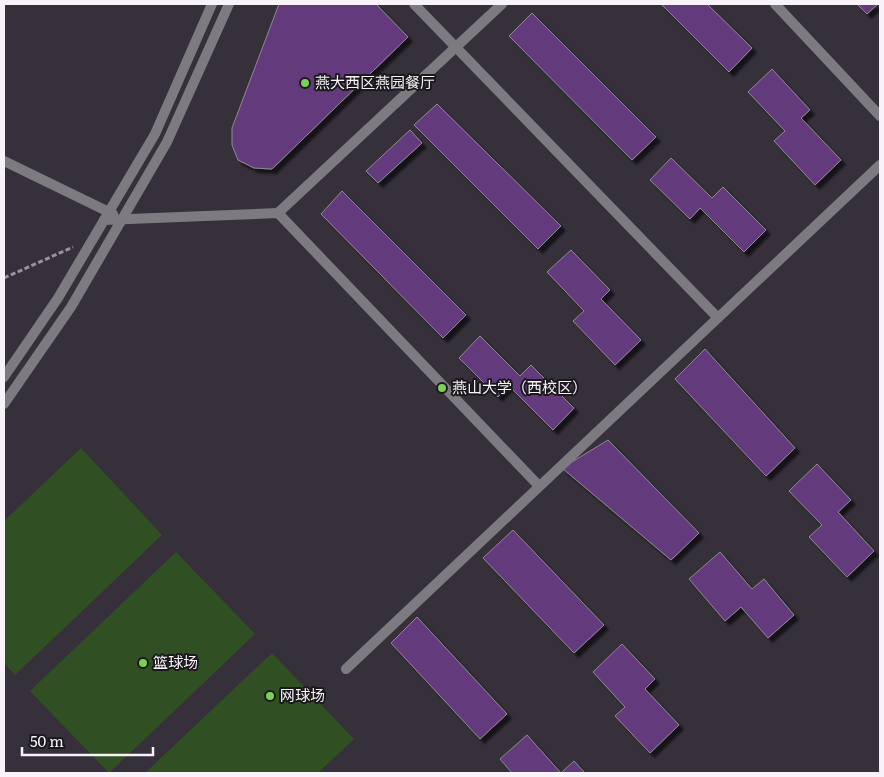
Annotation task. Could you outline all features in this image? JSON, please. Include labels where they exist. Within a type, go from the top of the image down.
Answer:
[{"type":"street","points":[[4,376],[58,298],[155,134],[212,4]]},
{"type":"street","points":[[4,404],[71,307],[167,142],[229,4]]},
{"type":"street","points":[[414,4],[718,318]]},
{"type":"street","points":[[4,160],[106,216],[123,219],[278,213],[502,4]]},
{"type":"street","points":[[776,4],[880,116]]},
{"type":"street","points":[[346,669],[880,165]]},
{"type":"street","points":[[278,213],[540,486]]},
{"type":"path","points":[[4,278],[94,237]]},
{"type":"green space","points":[[81,448],[162,535],[15,675],[4,663],[4,521]]},
{"type":"green space","name":"篮球场","points":[[176,552],[255,634],[109,773],[30,691]]},
{"type":"green space","name":"网球场","points":[[272,653],[354,739],[318,773],[145,773]]},
{"type":"building","name":"燕大西区燕园餐厅","points":[[279,4],[376,4],[408,37],[272,169],[254,168],[238,160],[232,145],[232,128]]},
{"type":"building","points":[[661,4],[707,4],[752,48],[729,72]]},
{"type":"building","points":[[857,4],[878,4],[867,14]]},
{"type":"building","points":[[532,13],[656,137],[632,160],[509,36]]},
{"type":"building","points":[[772,69],[810,110],[801,118],[841,160],[815,185],[774,141],[785,131],[748,92]]},
{"type":"building","points":[[437,104],[561,226],[538,249],[414,125]]},
{"type":"building","points":[[410,130],[422,143],[378,183],[366,171]]},
{"type":"building","points":[[671,158],[712,198],[723,187],[766,230],[744,252],[700,208],[690,219],[650,180]]},
{"type":"building","points":[[342,191],[466,315],[443,338],[321,214]]},
{"type":"building","points":[[571,250],[610,290],[601,299],[641,340],[615,365],[573,321],[584,311],[547,272]]},
{"type":"building","points":[[480,336],[520,376],[531,365],[574,408],[553,430],[509,386],[498,397],[459,358]]},
{"type":"building","points":[[705,349],[795,448],[766,476],[675,379]]},
{"type":"building","points":[[608,440],[699,533],[671,560],[562,468]]},
{"type":"building","points":[[817,464],[851,500],[838,512],[874,551],[847,577],[809,537],[822,525],[789,491]]},
{"type":"building","points":[[513,530],[604,625],[574,653],[483,558]]},
{"type":"building","points":[[720,552],[752,589],[764,579],[794,615],[768,638],[741,607],[725,621],[689,579]]},
{"type":"building","points":[[417,617],[507,714],[480,739],[391,643]]},
{"type":"building","points":[[622,644],[655,679],[645,689],[679,725],[650,753],[615,716],[625,707],[593,672]]},
{"type":"building","points":[[527,735],[561,773],[512,773],[500,759]]},
{"type":"building","points":[[574,761],[585,773],[561,773]]},
{"type":"place","name":"燕大西区燕园餐厅","points":[[305,83]]},
{"type":"place","name":"燕山大学（西校区）","points":[[442,388]]},
{"type":"place","name":"篮球场","points":[[143,663]]},
{"type":"place","name":"网球场","points":[[270,696]]}]
